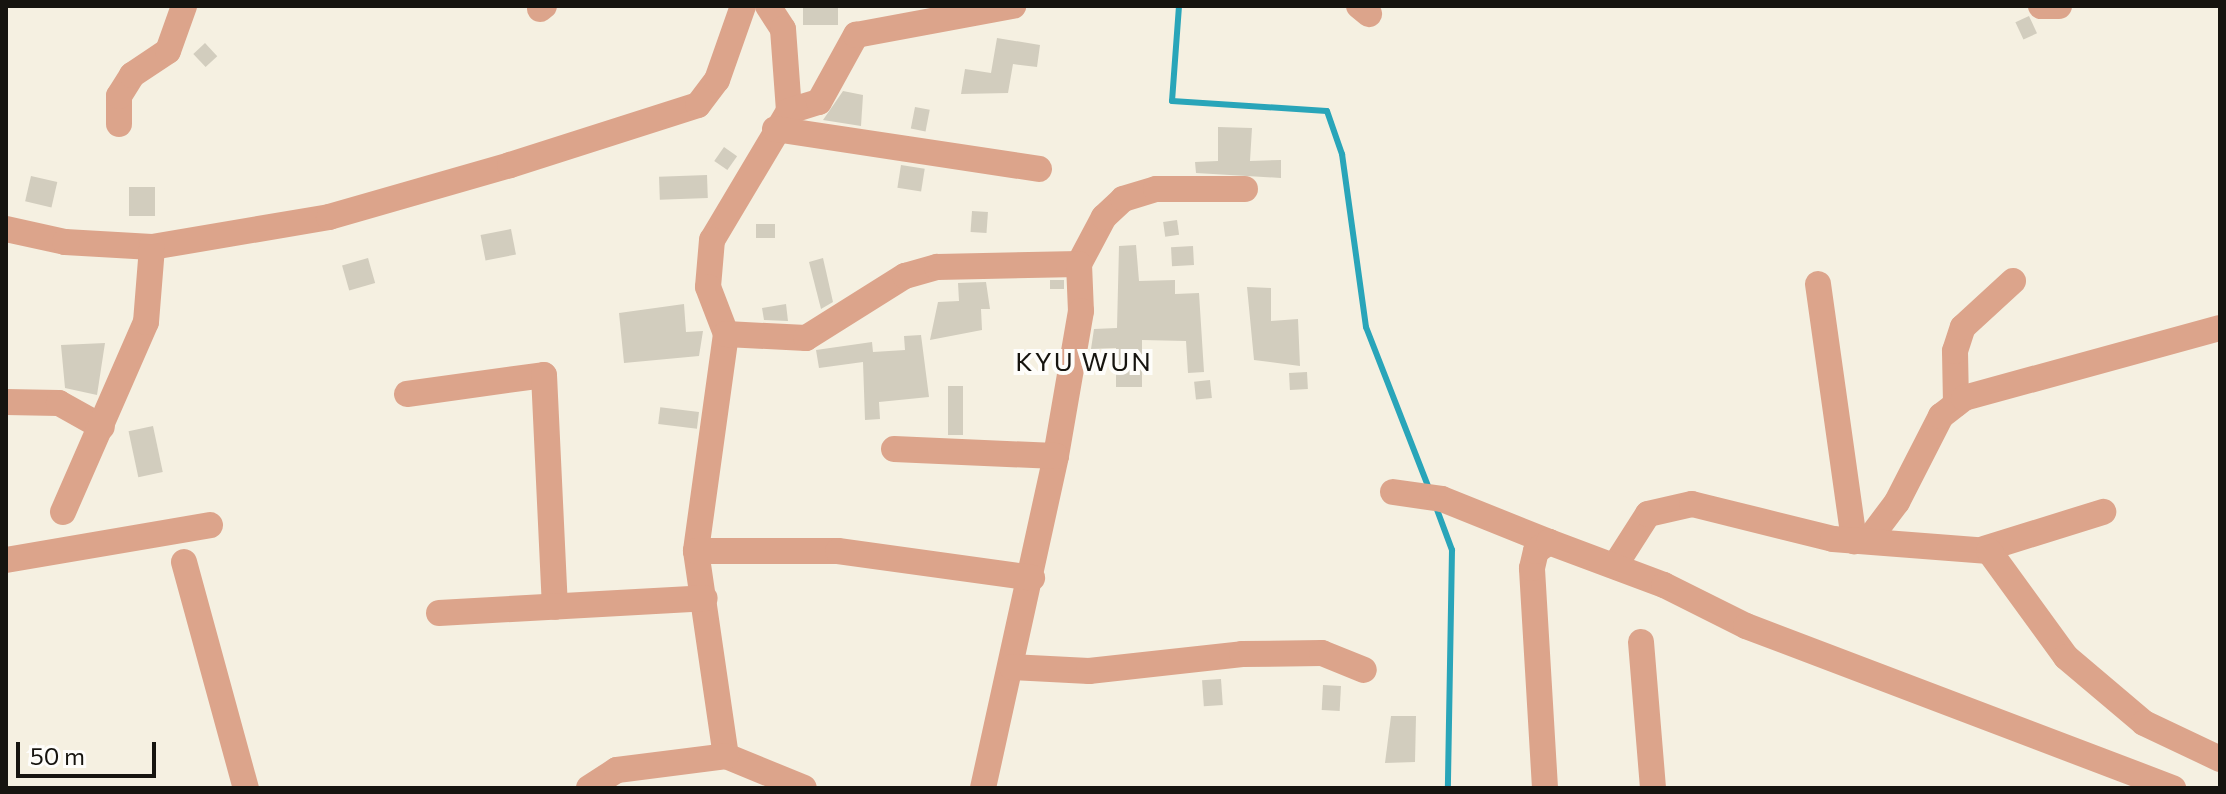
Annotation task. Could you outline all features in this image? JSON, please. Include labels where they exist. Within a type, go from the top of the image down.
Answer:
[{"type":"street","points":[[119,124],[119,96],[132,75],[168,51],[184,6]]},
{"type":"street","points":[[6,229],[65,242],[152,247],[329,217],[698,105],[717,80],[743,6]]},
{"type":"street","points":[[726,756],[696,551],[726,334],[708,287],[712,240],[782,120],[783,29],[768,6]]},
{"type":"street","points":[[782,120],[819,102],[856,35],[1013,6]]},
{"type":"street","points":[[2041,6],[2059,6]]},
{"type":"street","points":[[782,120],[1039,169]]},
{"type":"street","points":[[983,788],[1032,578],[1056,456],[1081,311],[1079,264],[1104,217],[1123,199],[1156,189],[1245,189]]},
{"type":"street","points":[[63,512],[146,322],[152,247]]},
{"type":"street","points":[[726,334],[806,338],[905,276],[937,267],[1079,264]]},
{"type":"street","points":[[1956,404],[1955,351],[1963,327],[2013,281]]},
{"type":"street","points":[[1818,284],[1862,539]]},
{"type":"street","points":[[1862,539],[1897,502],[1941,416],[1956,404],[2012,381],[2220,328]]},
{"type":"street","points":[[407,394],[544,375],[555,607]]},
{"type":"street","points":[[6,402],[59,403],[102,427]]},
{"type":"street","points":[[894,449],[1056,456]]},
{"type":"street","points":[[1393,492],[1433,498],[1616,564],[1746,626],[2173,788]]},
{"type":"street","points":[[1616,564],[1648,514],[1667,505],[1692,504],[1789,532],[1984,549],[2103,512]]},
{"type":"street","points":[[6,560],[210,525]]},
{"type":"street","points":[[1545,788],[1532,568],[1536,551],[1549,542]]},
{"type":"street","points":[[1984,549],[2003,560],[2066,657],[2144,723],[2220,759]]},
{"type":"street","points":[[696,551],[838,551],[1032,578]]},
{"type":"street","points":[[184,562],[246,788]]},
{"type":"street","points":[[439,613],[705,598]]},
{"type":"street","points":[[1641,642],[1653,788]]},
{"type":"street","points":[[1012,667],[1089,671],[1242,654],[1322,653],[1364,670]]},
{"type":"street","points":[[589,788],[617,770],[726,756],[804,788]]},
{"type":"building","points":[[803,6],[838,6],[838,25],[803,25]]},
{"type":"building","points":[[2029,16],[2037,33],[2023,40],[2015,22]]},
{"type":"building","points":[[997,38],[1040,45],[1037,67],[1013,64],[1008,93],[961,94],[965,69],[991,73]]},
{"type":"building","points":[[205,43],[217,56],[206,67],[193,54]]},
{"type":"building","points":[[843,91],[863,95],[861,126],[823,120]]},
{"type":"building","points":[[915,107],[930,110],[926,131],[911,129]]},
{"type":"building","points":[[1218,127],[1252,128],[1250,161],[1281,160],[1281,178],[1196,173],[1195,162],[1218,161]]},
{"type":"building","points":[[724,147],[737,156],[727,170],[714,161]]},
{"type":"building","points":[[901,165],[925,169],[921,191],[897,188]]},
{"type":"building","points":[[707,175],[708,198],[660,200],[659,177]]},
{"type":"building","points":[[31,176],[57,182],[51,207],[25,201]]},
{"type":"building","points":[[129,187],[155,187],[155,216],[129,216]]},
{"type":"building","points":[[972,211],[988,212],[986,233],[971,232]]},
{"type":"building","points":[[1177,220],[1179,235],[1165,237],[1163,222]]},
{"type":"building","points":[[756,224],[775,224],[775,238],[756,238]]},
{"type":"building","points":[[511,229],[516,255],[486,260],[481,235]]},
{"type":"building","points":[[1136,245],[1139,281],[1175,280],[1175,294],[1199,293],[1204,372],[1188,373],[1186,341],[1142,340],[1142,387],[1116,387],[1116,348],[1091,349],[1094,329],[1117,328],[1119,246]]},
{"type":"building","points":[[1193,246],[1194,265],[1172,266],[1171,247]]},
{"type":"building","points":[[368,258],[375,283],[349,290],[342,265]]},
{"type":"building","points":[[823,258],[833,302],[821,309],[809,262]]},
{"type":"building","points":[[1050,280],[1064,280],[1064,289],[1050,289]]},
{"type":"building","points":[[986,282],[990,309],[981,309],[982,330],[930,340],[938,302],[959,301],[958,283]]},
{"type":"building","points":[[1247,287],[1271,288],[1271,321],[1298,319],[1300,366],[1254,360]]},
{"type":"building","points":[[684,304],[686,332],[703,331],[699,356],[624,363],[619,313]]},
{"type":"building","points":[[786,304],[788,321],[764,320],[762,308]]},
{"type":"building","points":[[921,335],[929,397],[879,402],[880,419],[865,420],[863,362],[819,368],[816,350],[872,342],[873,352],[905,350],[904,336]]},
{"type":"building","points":[[105,343],[97,395],[65,388],[61,345]]},
{"type":"building","points":[[1307,372],[1308,389],[1290,390],[1289,373]]},
{"type":"building","points":[[1210,380],[1212,398],[1196,400],[1194,382]]},
{"type":"building","points":[[948,386],[963,386],[963,435],[948,435]]},
{"type":"building","points":[[660,407],[699,412],[697,429],[658,424]]},
{"type":"building","points":[[153,426],[163,472],[138,477],[129,431]]},
{"type":"building","points":[[1221,679],[1223,705],[1204,706],[1202,680]]},
{"type":"building","points":[[1323,685],[1341,686],[1340,711],[1322,710]]},
{"type":"building","points":[[1391,716],[1416,716],[1415,762],[1385,763]]},
{"type":"waterway","points":[[1179,6],[1172,101],[1327,111],[1342,154],[1366,327],[1429,489]]},
{"type":"waterway","points":[[1436,507],[1452,550],[1448,788]]},
{"type":"district","name":"KYU WUN","points":[[1084,361]]}]
